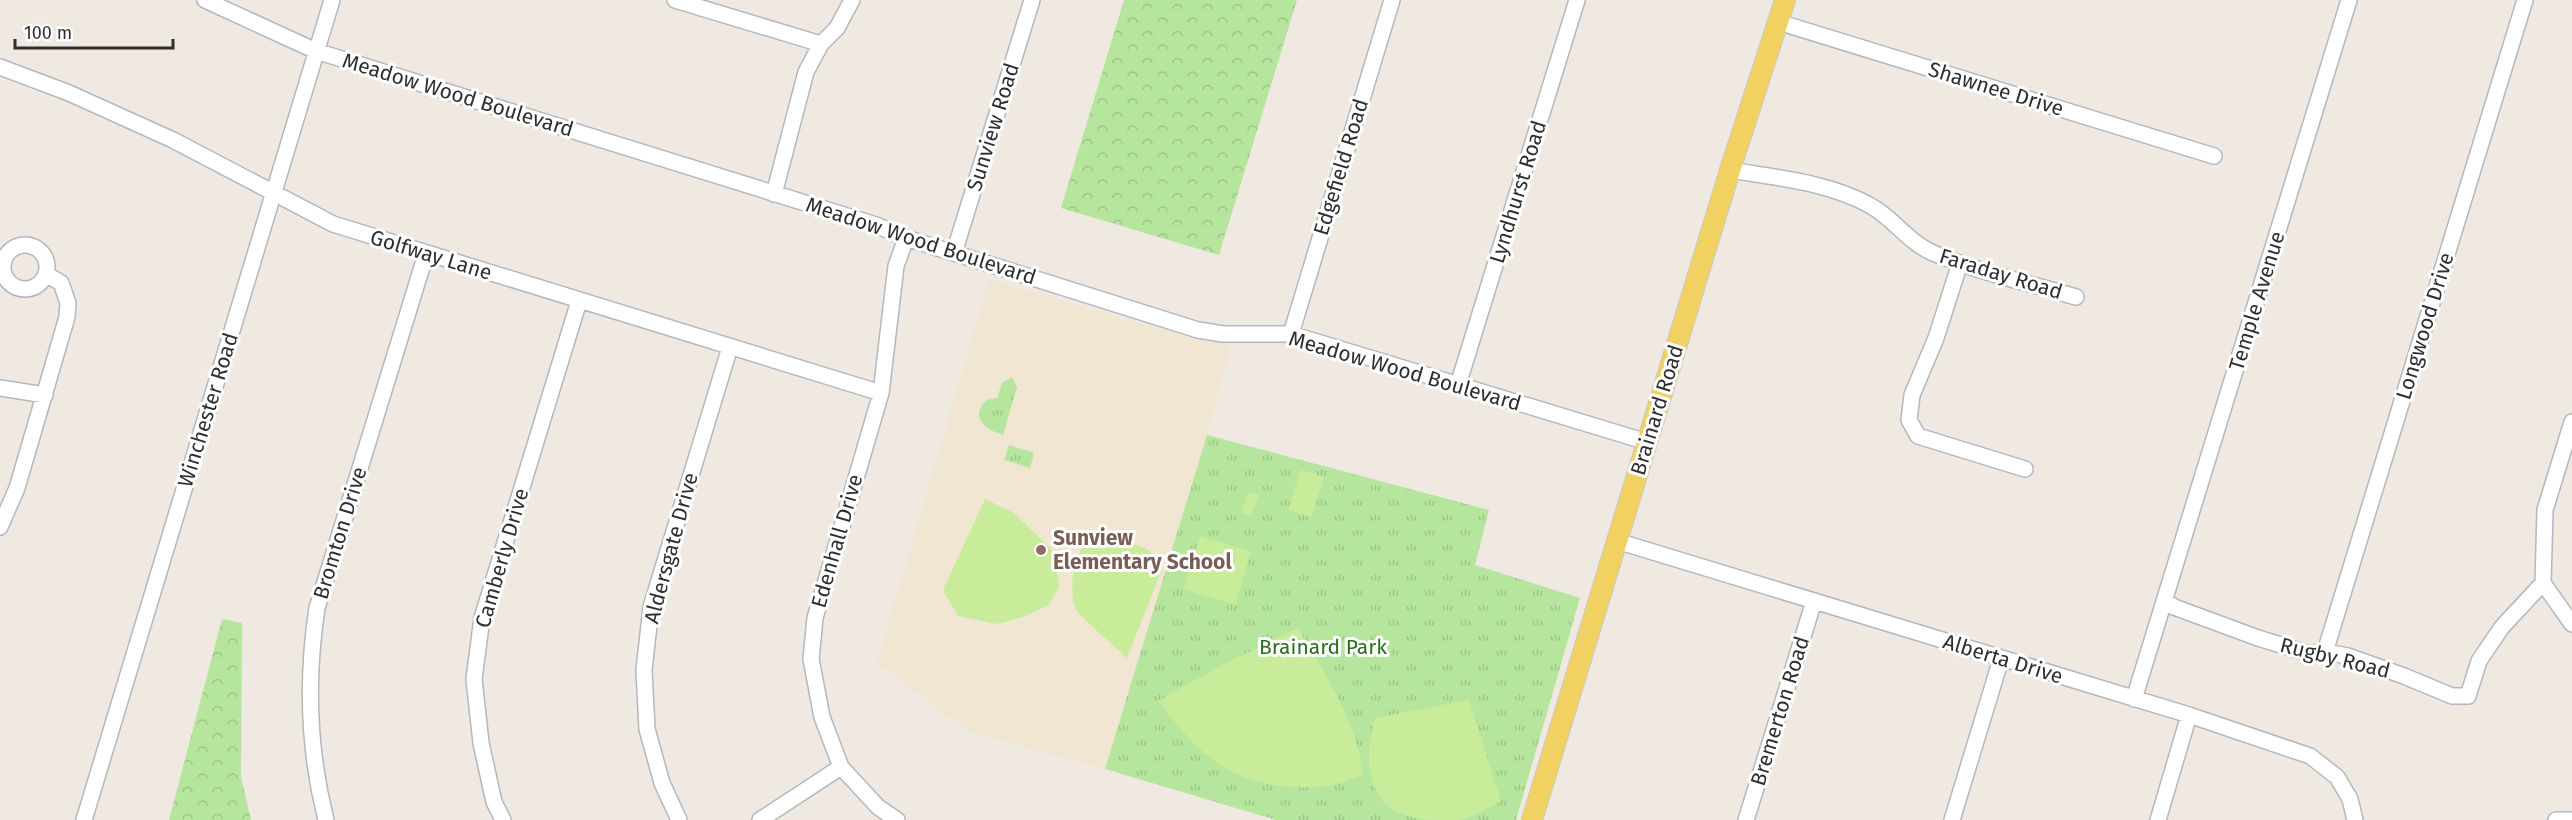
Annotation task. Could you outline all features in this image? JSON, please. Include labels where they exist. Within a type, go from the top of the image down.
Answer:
[{"type":"main road","name":"Brainard Road","points":[[1532,820],[1730,170],[1785,0]]},
{"type":"street","name":"Meadow Wood Boulevard","points":[[206,0],[316,51],[876,225],[906,238],[1198,330],[1223,334],[1291,334],[1647,442]]},
{"type":"street","name":"Winchester Road","points":[[84,820],[332,0]]},
{"type":"street","points":[[675,0],[821,44]]},
{"type":"street","points":[[774,194],[806,72],[821,44],[837,28],[852,0]]},
{"type":"street","name":"Sunview Road","points":[[954,253],[1032,0]]},
{"type":"street","name":"Edgefield Road","points":[[1291,334],[1392,0]]},
{"type":"street","name":"Lyndhurst Road","points":[[1458,385],[1577,0]]},
{"type":"street","name":"Temple Avenue","points":[[2134,699],[2349,0]]},
{"type":"street","name":"Longwood Drive","points":[[2325,652],[2525,0]]},
{"type":"street","name":"Shawnee Drive","points":[[1778,22],[2214,156]]},
{"type":"street","name":"Golfway Lane","points":[[0,67],[69,93],[152,131],[333,224],[881,393]]},
{"type":"street","name":"Faraday Road","points":[[1730,170],[1806,183],[1855,198],[1873,206],[1930,252],[2076,297]]},
{"type":"street","name":"Edenhall Drive","points":[[897,820],[878,807],[841,766],[822,717],[811,659],[815,618],[881,393],[896,266],[906,238]]},
{"type":"street","name":"Bromton Drive","points":[[326,820],[315,778],[309,727],[311,647],[317,608],[426,254]]},
{"type":"street","points":[[1960,263],[1936,338],[1912,395],[1909,420],[1918,436],[2025,469]]},
{"type":"street","points":[[0,527],[17,488],[67,317],[68,303],[61,283],[46,274]]},
{"type":"street","name":"Camberly Drive","points":[[503,820],[494,802],[481,743],[474,679],[482,618],[579,301]]},
{"type":"street","name":"Aldersgate Drive","points":[[679,820],[662,783],[647,729],[644,670],[651,607],[730,347]]},
{"type":"street","points":[[0,388],[45,395]]},
{"type":"street","points":[[2572,422],[2545,510],[2542,583],[2572,624]]},
{"type":"street","name":"Alberta Drive","points":[[1617,541],[2189,715],[2310,756],[2337,777],[2350,799],[2355,820]]},
{"type":"street","name":"Rugby Road","points":[[2166,601],[2174,607],[2258,638],[2310,654],[2325,652],[2348,656],[2452,696],[2468,696],[2479,661],[2500,630],[2542,583]]},
{"type":"street","name":"Bremerton Road","points":[[1746,820],[1814,601]]},
{"type":"street","points":[[1952,820],[2001,659]]},
{"type":"street","points":[[2158,820],[2189,715]]},
{"type":"street","points":[[760,820],[841,766]]},
{"type":"street","points":[[2556,820],[2572,820]]},
{"type":"shaded area","name":"Sunview Elementary School","points":[[989,280],[1199,340],[1231,345],[1207,435],[1105,769],[970,732],[877,663]]},
{"type":"green space","points":[[1124,0],[1297,0],[1219,255],[1061,208]]},
{"type":"green space","points":[[1012,377],[1017,387],[1003,435],[985,426],[981,422],[979,412],[987,400],[997,398],[1002,383]]},
{"type":"green space","name":"Brainard Park","points":[[1207,435],[1489,510],[1475,565],[1580,598],[1516,820],[1276,820],[1105,769]]},
{"type":"green space","points":[[1009,445],[1034,453],[1030,468],[1004,460]]},
{"type":"green space","points":[[1301,470],[1324,477],[1311,517],[1288,510]]},
{"type":"green space","points":[[1248,492],[1259,495],[1251,516],[1241,512]]},
{"type":"green space","points":[[985,499],[1014,513],[1055,553],[1059,587],[1049,605],[1023,617],[997,624],[958,616],[943,590]]},
{"type":"green space","points":[[1200,536],[1251,551],[1235,605],[1183,589]]},
{"type":"green space","points":[[1117,541],[1144,548],[1154,555],[1163,567],[1127,658],[1079,613],[1074,603],[1072,585],[1077,558],[1085,546],[1092,543]]},
{"type":"green space","points":[[222,619],[242,623],[241,777],[251,820],[169,820]]},
{"type":"green space","points":[[1298,628],[1329,680],[1347,717],[1360,755],[1363,775],[1336,784],[1301,787],[1269,784],[1238,775],[1204,753],[1183,732],[1158,701],[1226,663]]},
{"type":"green space","points":[[1469,700],[1501,801],[1475,815],[1459,820],[1414,818],[1397,812],[1384,802],[1371,774],[1369,756],[1375,718]]},
{"type":"place","name":"Sunview Elementary School","points":[[1041,550]]}]
